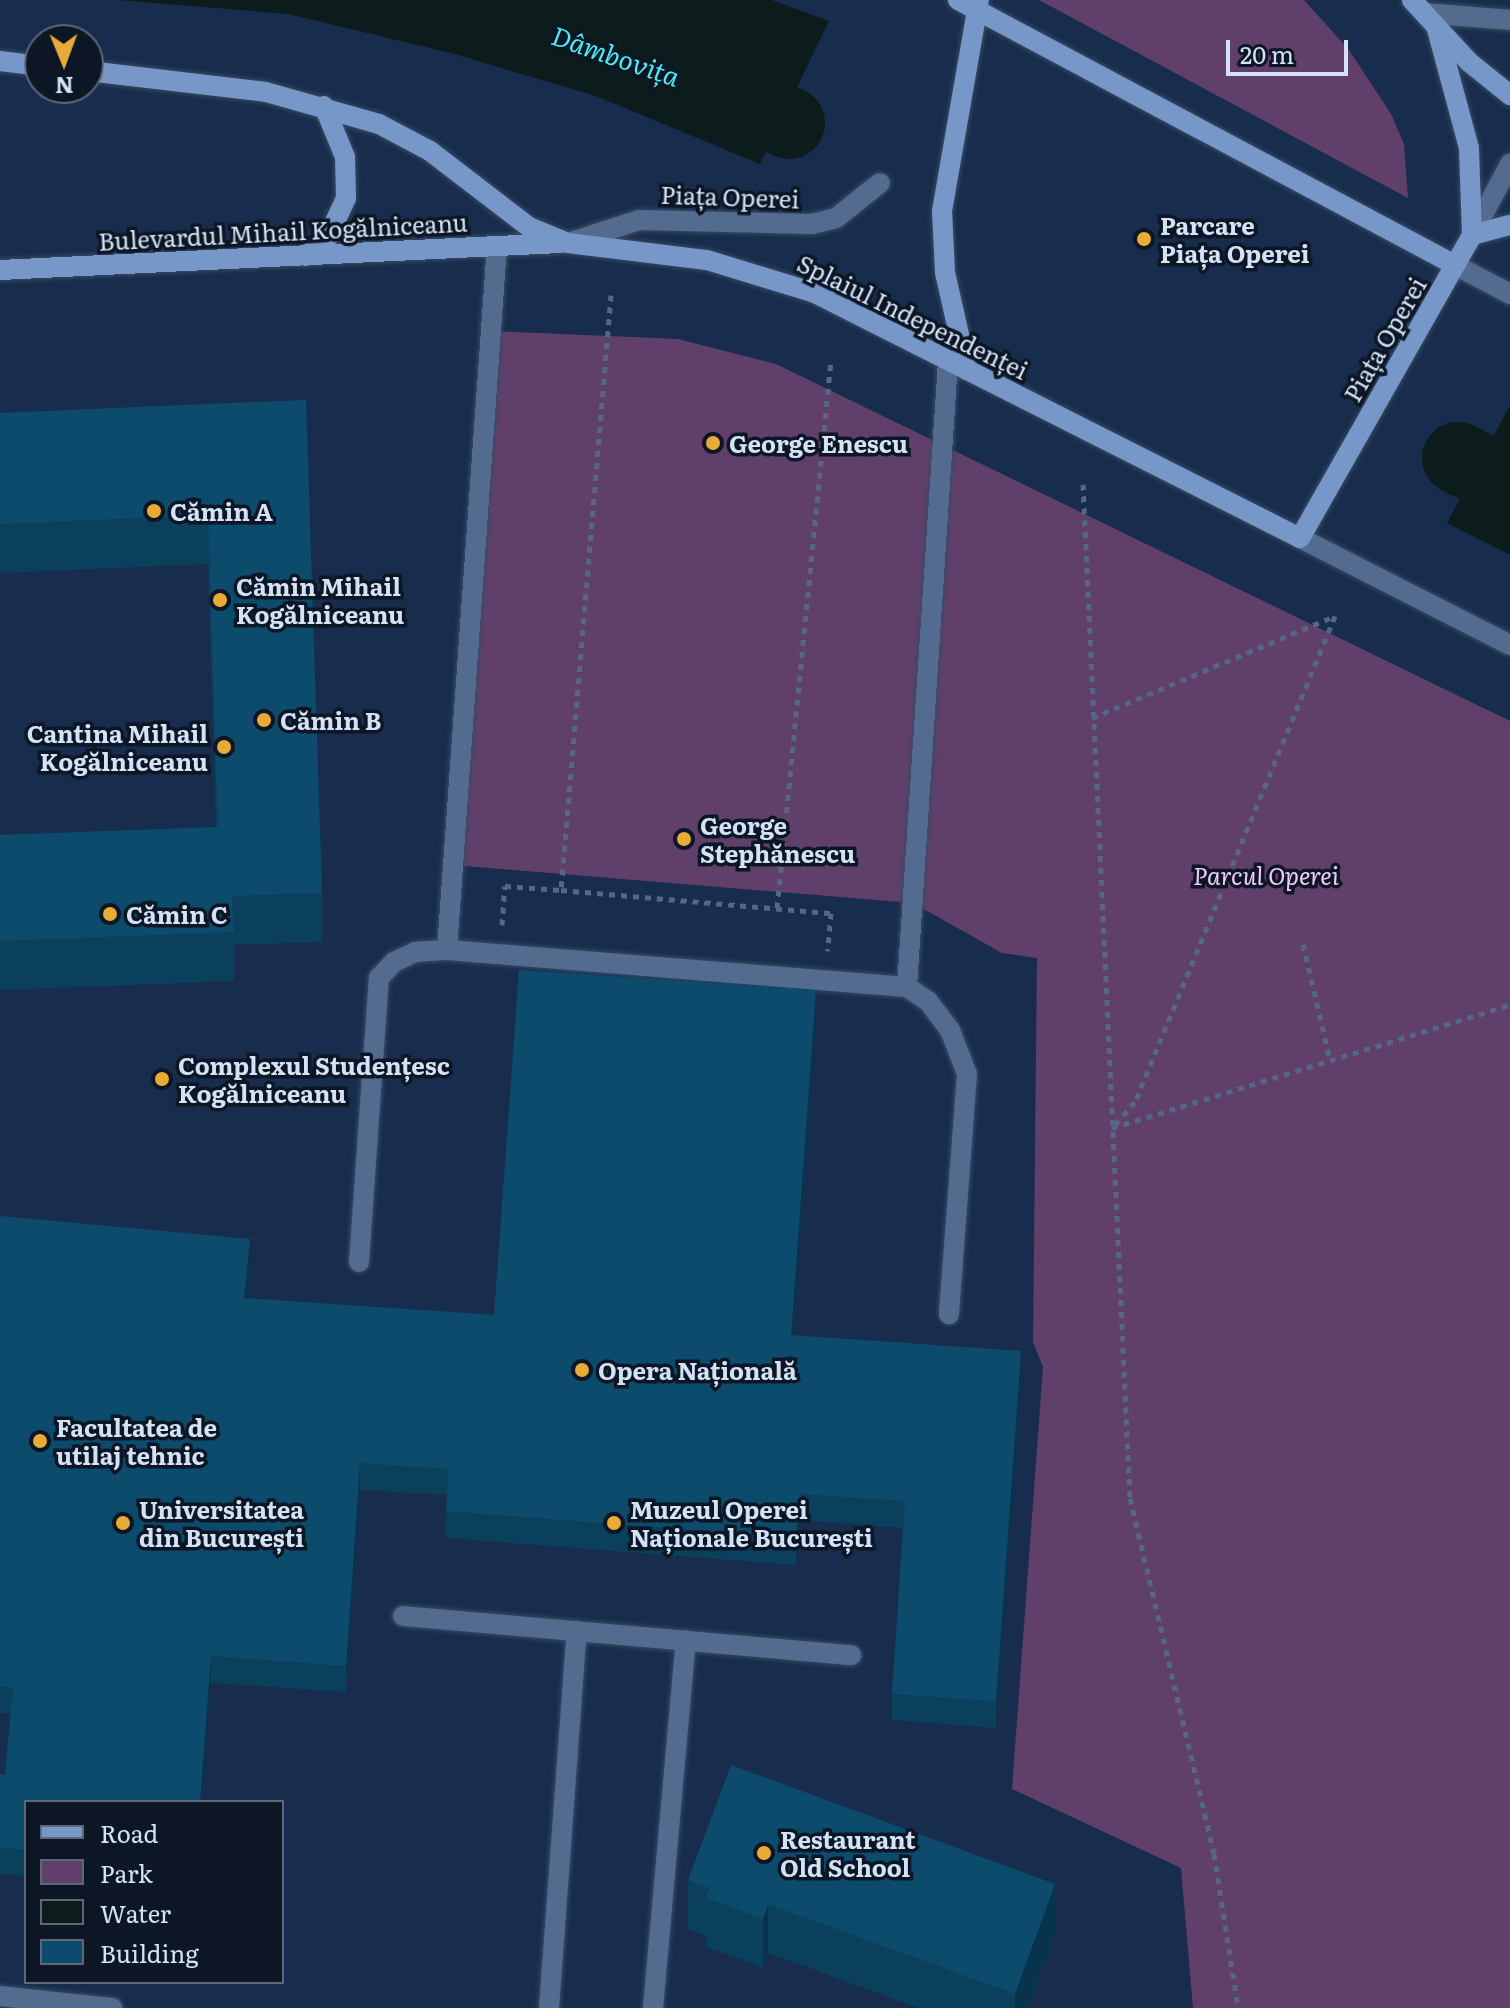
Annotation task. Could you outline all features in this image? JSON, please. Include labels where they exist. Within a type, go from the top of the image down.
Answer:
[{"type":"main road","points":[[967,370],[945,272],[942,211],[971,3],[1510,294]]},
{"type":"main road","points":[[1425,14],[1510,20]]},
{"type":"main road","points":[[1425,14],[1510,95]]},
{"type":"main road","points":[[1425,14],[1469,148],[1472,235],[1510,225]]},
{"type":"main road","points":[[0,61],[24,64]]},
{"type":"main road","name":"Splaiul Independenței","points":[[104,73],[266,92],[324,106],[405,136],[508,215],[568,243],[664,252],[742,268],[815,293],[1510,645]]},
{"type":"main road","points":[[306,256],[328,237],[346,198],[345,157],[324,106]]},
{"type":"main road","name":"Piața Operei","points":[[1300,538],[1510,164]]},
{"type":"main road","name":"Piața Operei","points":[[568,243],[639,220],[812,224],[836,218],[880,183]]},
{"type":"main road","name":"Bulevardul Mihail Kogălniceanu","points":[[0,270],[568,243]]},
{"type":"main road","points":[[447,950],[497,246]]},
{"type":"main road","points":[[907,987],[948,361]]},
{"type":"main road","points":[[359,1262],[379,978],[394,962],[415,952],[447,950],[907,987],[928,1001],[950,1030],[967,1074],[949,1314]]},
{"type":"main road","points":[[403,1616],[851,1655]]},
{"type":"main road","points":[[549,2008],[577,1631]]},
{"type":"main road","points":[[653,2008],[686,1640]]},
{"type":"main road","points":[[0,1996],[112,2008]]},
{"type":"path","points":[[561,890],[611,295]]},
{"type":"path","points":[[777,908],[831,360]]},
{"type":"path","points":[[1083,484],[1130,1498],[1214,1854],[1238,2008]]},
{"type":"path","points":[[1092,718],[1335,616],[1135,1102],[1111,1129]]},
{"type":"path","points":[[500,954],[505,886],[831,913]]},
{"type":"path","points":[[1303,944],[1330,1060]]},
{"type":"path","points":[[1111,1129],[1510,1005]]},
{"type":"green space","points":[[1039,0],[1304,0],[1349,50],[1391,114],[1404,144],[1408,198]]},
{"type":"green space","name":"Parcul Operei","points":[[491,331],[678,339],[776,364],[1510,721],[1510,2008],[1193,2008],[1181,1868],[1012,1789],[1043,1367],[1033,1342],[1037,958],[1002,953],[913,903],[453,865]]},
{"type":"water","points":[[119,0],[772,0],[829,21],[760,164],[596,96],[451,53],[288,14]]},
{"type":"water","points":[[1510,405],[1510,555],[1447,523]]},
{"type":"building","points":[[306,400],[322,893],[232,896],[234,932],[0,941],[0,835],[218,827],[208,515],[0,524],[0,413]]},
{"type":"building","name":"Opera Națională","points":[[519,970],[816,990],[791,1335],[1021,1351],[996,1701],[892,1694],[905,1501],[800,1494],[796,1538],[446,1511],[449,1469],[360,1463],[346,1666],[211,1656],[200,1800],[24,1800],[24,1850],[0,1847],[0,1774],[5,1775],[13,1688],[0,1686],[0,1216],[250,1239],[244,1298],[494,1315]]},
{"type":"building","points":[[731,1765],[1055,1884],[1015,1994],[768,1904],[763,1919],[706,1898],[710,1888],[688,1880]]},
{"type":"waterway","name":"Dâmbovița","points":[[690,80],[789,123]]},
{"type":"waterway","name":"Dâmbovița","points":[[1458,458],[1510,484]]},
{"type":"place","name":"Parcare Piața Operei","points":[[1144,239]]},
{"type":"place","name":"George Enescu","points":[[713,443]]},
{"type":"place","name":"Cămin A","points":[[154,511]]},
{"type":"place","name":"Cămin Mihail Kogălniceanu","points":[[220,600]]},
{"type":"place","name":"Cămin B","points":[[264,720]]},
{"type":"place","name":"Cantina Mihail Kogălniceanu","points":[[224,747]]},
{"type":"place","name":"George Stephănescu","points":[[684,839]]},
{"type":"place","name":"Cămin C","points":[[110,914]]},
{"type":"place","name":"Complexul Studențesc Kogălniceanu","points":[[162,1079]]},
{"type":"place","name":"Opera Națională","points":[[582,1370]]},
{"type":"place","name":"Facultatea de utilaj tehnic","points":[[40,1441]]},
{"type":"place","name":"Universitatea din București","points":[[123,1523]]},
{"type":"place","name":"Muzeul Operei Naționale București","points":[[614,1523]]},
{"type":"place","name":"Restaurant Old School","points":[[764,1853]]}]
